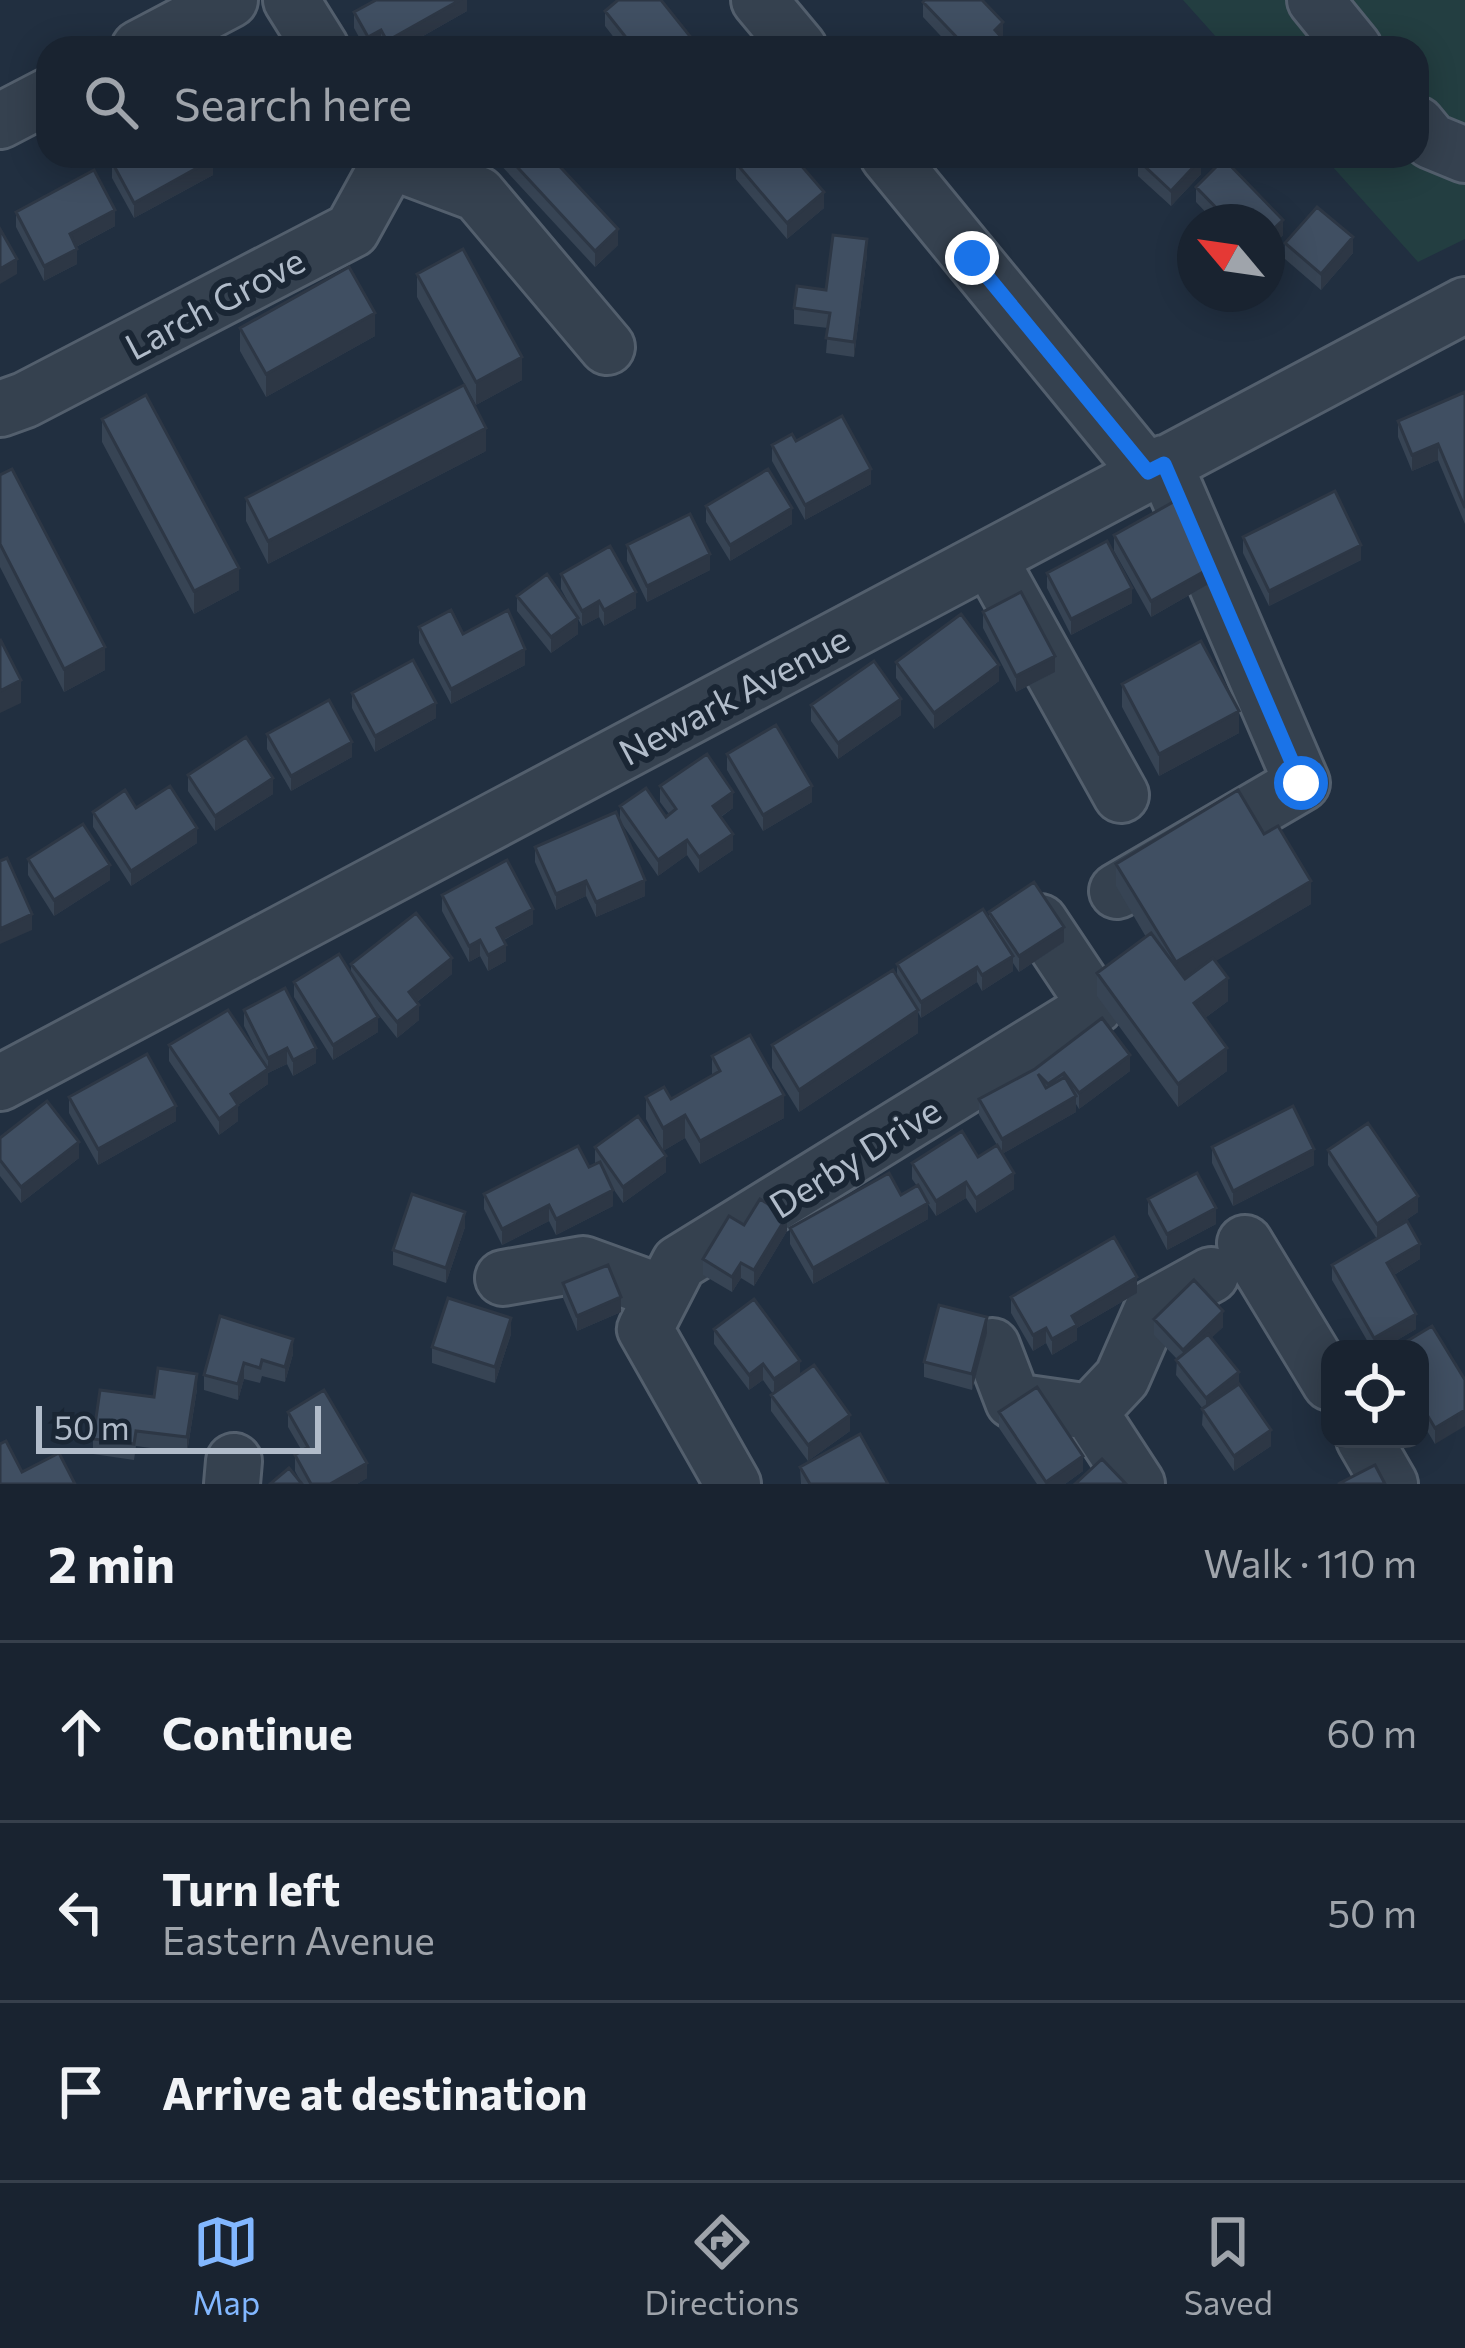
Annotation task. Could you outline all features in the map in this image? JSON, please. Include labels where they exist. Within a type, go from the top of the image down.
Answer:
[{"type":"street","points":[[162,36],[230,0]]},
{"type":"street","points":[[291,0],[314,36]]},
{"type":"street","points":[[759,0],[789,36]]},
{"type":"street","points":[[1315,0],[1344,36]]},
{"type":"street","points":[[0,121],[36,102]]},
{"type":"street","points":[[1429,139],[1465,155]]},
{"type":"street","name":"Larch Grove","points":[[0,410],[352,230],[383,168]]},
{"type":"street","points":[[411,168],[478,194],[607,347]]},
{"type":"street","points":[[898,168],[1156,468],[1301,783],[1117,891]]},
{"type":"street","name":"Newark Avenue","points":[[0,1083],[1465,305]]},
{"type":"street","points":[[989,558],[1102,733],[1121,795]]},
{"type":"street","name":"Derby Drive","points":[[663,1293],[679,1263],[1096,1006],[1040,922]]},
{"type":"street","points":[[1090,1412],[1122,1378],[1153,1306],[1228,1259],[1321,1372]]},
{"type":"street","points":[[503,1277],[584,1264],[663,1293],[645,1329],[733,1484]]},
{"type":"street","points":[[992,1346],[1013,1401],[1090,1412],[1137,1484]]},
{"type":"street","points":[[1369,1448],[1390,1484]]},
{"type":"green space","points":[[1183,0],[1465,0],[1465,239],[1418,262],[1334,168],[1429,168],[1429,36],[1215,36]]},
{"type":"building","points":[[376,0],[460,0],[396,36],[384,36],[381,30],[367,36],[354,12]]},
{"type":"building","points":[[618,0],[661,0],[690,36],[625,36],[605,11]]},
{"type":"building","points":[[982,0],[1003,22],[995,30],[1000,36],[956,36],[923,2]]},
{"type":"building","points":[[115,168],[197,168],[134,203]]},
{"type":"building","points":[[518,168],[561,168],[618,229],[595,251]]},
{"type":"building","points":[[740,168],[803,168],[824,192],[787,223]]},
{"type":"building","points":[[1147,168],[1193,168],[1171,191]]},
{"type":"building","points":[[1215,168],[1233,168],[1268,204],[1213,204],[1196,187]]},
{"type":"building","points":[[94,170],[115,210],[70,234],[77,249],[44,266],[16,212]]},
{"type":"building","points":[[1317,207],[1353,237],[1321,274],[1285,243]]},
{"type":"building","points":[[0,229],[17,259],[0,269]]},
{"type":"building","points":[[833,235],[867,239],[854,342],[826,338],[830,313],[794,308],[797,286],[826,290]]},
{"type":"building","points":[[463,249],[522,357],[476,382],[417,274]]},
{"type":"building","points":[[349,267],[375,313],[266,374],[240,328]]},
{"type":"building","points":[[464,385],[486,428],[268,541],[246,498]]},
{"type":"building","points":[[1465,392],[1465,508],[1438,444],[1412,455],[1398,421]]},
{"type":"building","points":[[146,395],[239,568],[194,591],[102,419]]},
{"type":"building","points":[[842,416],[871,469],[805,505],[772,445],[792,434],[796,441]]},
{"type":"building","points":[[12,469],[105,647],[64,669],[0,544],[0,475]]},
{"type":"building","points":[[768,469],[792,508],[730,545],[706,506]]},
{"type":"building","points":[[1335,491],[1361,545],[1269,591],[1243,537]]},
{"type":"building","points":[[1175,501],[1212,567],[1151,601],[1114,535]]},
{"type":"building","points":[[690,514],[710,554],[647,586],[627,545]]},
{"type":"building","points":[[1107,541],[1132,588],[1071,619],[1047,573]]},
{"type":"building","points":[[610,546],[636,592],[604,610],[599,601],[582,611],[561,574]]},
{"type":"building","points":[[547,574],[578,618],[551,637],[517,596]]},
{"type":"building","points":[[1021,592],[1055,656],[1016,676],[983,612]]},
{"type":"building","points":[[451,610],[463,634],[508,610],[525,649],[451,689],[419,627]]},
{"type":"building","points":[[961,614],[999,665],[934,713],[896,662]]},
{"type":"building","points":[[0,639],[21,680],[0,691]]},
{"type":"building","points":[[1201,641],[1239,711],[1159,754],[1122,684]]},
{"type":"building","points":[[413,660],[436,703],[375,736],[352,693]]},
{"type":"building","points":[[874,661],[901,699],[838,743],[811,705]]},
{"type":"building","points":[[329,700],[352,742],[291,776],[267,734]]},
{"type":"building","points":[[776,725],[812,786],[763,815],[727,754]]},
{"type":"building","points":[[246,737],[273,778],[215,816],[188,775]]},
{"type":"building","points":[[707,754],[733,792],[713,806],[733,834],[699,857],[687,840],[658,860],[620,806],[646,788],[666,817],[676,809],[660,786]]},
{"type":"building","points":[[170,786],[197,828],[131,871],[93,812],[125,790],[136,808]]},
{"type":"building","points":[[1238,790],[1264,834],[1278,826],[1311,881],[1176,962],[1116,864]]},
{"type":"building","points":[[616,812],[645,880],[596,902],[586,881],[556,894],[535,847]]},
{"type":"building","points":[[83,824],[110,865],[54,900],[28,859]]},
{"type":"building","points":[[7,858],[32,914],[0,929],[0,861]]},
{"type":"building","points":[[507,860],[533,909],[497,928],[506,945],[488,955],[480,940],[469,946],[442,895]]},
{"type":"building","points":[[1034,882],[1064,927],[1019,956],[989,912]]},
{"type":"building","points":[[983,909],[1013,956],[982,975],[977,967],[921,1002],[897,964]]},
{"type":"building","points":[[416,913],[452,958],[409,992],[419,1005],[397,1022],[351,964]]},
{"type":"building","points":[[1151,933],[1185,979],[1213,958],[1228,978],[1194,1003],[1227,1048],[1178,1084],[1097,973]]},
{"type":"building","points":[[339,954],[378,1017],[333,1045],[294,982]]},
{"type":"building","points":[[893,970],[918,1010],[799,1090],[772,1045]]},
{"type":"building","points":[[285,988],[316,1048],[293,1060],[287,1048],[268,1058],[244,1010]]},
{"type":"building","points":[[228,1010],[268,1069],[231,1094],[238,1105],[219,1119],[169,1045]]},
{"type":"building","points":[[1102,1018],[1130,1055],[1079,1093],[1064,1073],[1048,1084],[1038,1074],[1046,1088],[1065,1077],[1076,1096],[1002,1139],[979,1099],[1035,1069]]},
{"type":"building","points":[[750,1035],[784,1095],[700,1141],[685,1115],[663,1128],[646,1097],[664,1087],[671,1099],[720,1071],[712,1056]]},
{"type":"building","points":[[147,1054],[176,1106],[98,1149],[69,1097]]},
{"type":"building","points":[[47,1101],[79,1142],[21,1187],[0,1160],[0,1138]]},
{"type":"building","points":[[1293,1106],[1314,1149],[1233,1191],[1212,1147]]},
{"type":"building","points":[[638,1116],[666,1156],[623,1187],[595,1147]]},
{"type":"building","points":[[1368,1123],[1418,1196],[1377,1224],[1328,1150]]},
{"type":"building","points":[[962,1131],[978,1157],[997,1145],[1014,1173],[976,1198],[966,1182],[936,1201],[912,1163]]},
{"type":"building","points":[[578,1146],[589,1167],[600,1162],[613,1190],[556,1219],[549,1205],[502,1229],[484,1194]]},
{"type":"building","points":[[889,1173],[901,1195],[918,1185],[928,1203],[813,1268],[790,1228]]},
{"type":"building","points":[[1197,1173],[1216,1208],[1167,1234],[1148,1199]]},
{"type":"building","points":[[412,1194],[465,1212],[446,1268],[393,1250]]},
{"type":"building","points":[[760,1199],[787,1216],[754,1270],[741,1263],[732,1277],[703,1259],[729,1216],[744,1225]]},
{"type":"building","points":[[1407,1221],[1420,1244],[1387,1263],[1416,1314],[1374,1338],[1332,1265]]},
{"type":"building","points":[[1114,1237],[1137,1277],[1072,1316],[1077,1325],[1052,1339],[1046,1328],[1033,1335],[1011,1297]]},
{"type":"building","points":[[608,1265],[621,1297],[577,1316],[563,1283]]},
{"type":"building","points":[[1194,1280],[1223,1311],[1183,1350],[1154,1319]]},
{"type":"building","points":[[448,1298],[511,1318],[495,1367],[432,1347]]},
{"type":"building","points":[[754,1299],[800,1361],[774,1379],[763,1364],[749,1375],[714,1329]]},
{"type":"building","points":[[939,1305],[987,1317],[972,1374],[924,1362]]},
{"type":"building","points":[[220,1316],[293,1339],[285,1367],[262,1360],[260,1368],[244,1363],[238,1384],[204,1375]]},
{"type":"building","points":[[1432,1326],[1465,1380],[1465,1410],[1435,1428],[1429,1418],[1429,1340],[1409,1340]]},
{"type":"building","points":[[1208,1334],[1239,1372],[1206,1398],[1176,1360]]},
{"type":"building","points":[[814,1365],[850,1415],[808,1445],[771,1395]]},
{"type":"building","points":[[158,1368],[197,1374],[187,1437],[136,1431],[134,1444],[93,1439],[100,1390],[154,1397]]},
{"type":"building","points":[[1239,1384],[1271,1430],[1234,1456],[1202,1409]]},
{"type":"building","points":[[1037,1387],[1083,1456],[1046,1482],[999,1412]]},
{"type":"building","points":[[324,1390],[367,1463],[330,1484],[311,1484],[295,1455],[308,1447],[288,1412]]},
{"type":"building","points":[[860,1434],[888,1484],[810,1484],[800,1467]]},
{"type":"building","points":[[6,1441],[22,1472],[59,1453],[75,1484],[0,1484],[0,1444]]},
{"type":"building","points":[[1102,1459],[1126,1484],[1075,1484]]},
{"type":"building","points":[[1375,1465],[1385,1484],[1338,1484]]},
{"type":"building","points":[[289,1468],[302,1484],[270,1484]]},
{"type":"route","points":[[972,258],[1148,472],[1164,464],[1301,783]]}]
